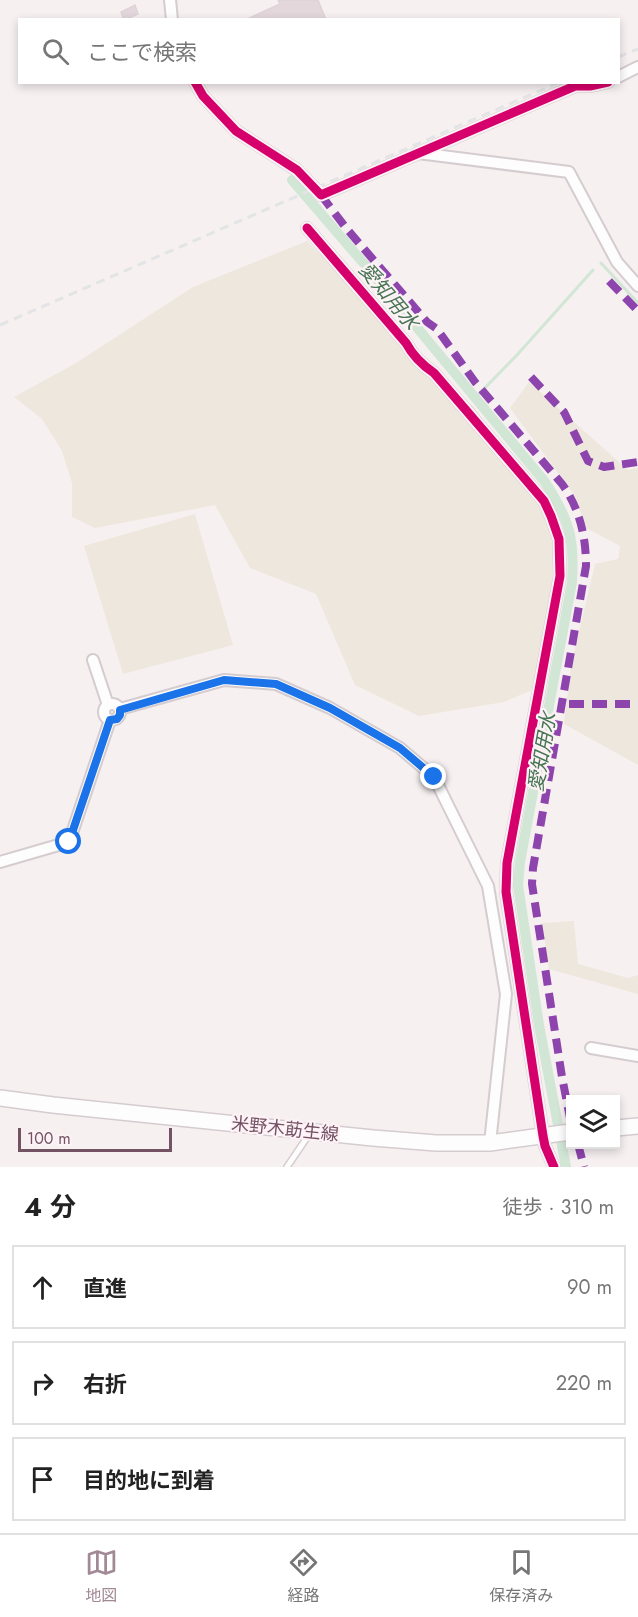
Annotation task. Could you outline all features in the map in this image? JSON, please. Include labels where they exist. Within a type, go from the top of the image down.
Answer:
[{"type":"main road","name":"米野木莇生線","points":[[0,1098],[311,1132],[436,1143],[490,1143],[566,1133]]},
{"type":"main road","points":[[620,1128],[638,1126]]},
{"type":"street","points":[[170,0],[172,18]]},
{"type":"street","points":[[620,76],[638,67]]},
{"type":"street","points":[[196,84],[203,96],[236,131],[297,170],[321,195],[575,86],[599,84]]},
{"type":"street","points":[[417,153],[569,172],[617,262],[638,286]]},
{"type":"street","points":[[307,228],[406,343],[412,354],[423,366],[434,373],[538,493],[551,516],[558,540],[560,576],[507,863],[506,879],[506,892],[545,1146],[554,1167]]},
{"type":"street","points":[[93,660],[108,705],[104,712],[110,720]]},
{"type":"street","points":[[120,710],[224,680],[276,684],[330,708],[400,748],[434,777],[488,886],[506,994],[490,1143]]},
{"type":"street","points":[[108,705],[114,704],[120,710]]},
{"type":"street","points":[[110,720],[117,719],[120,710]]},
{"type":"street","points":[[0,862],[69,842],[110,720]]},
{"type":"street","points":[[591,1048],[638,1056]]},
{"type":"lane","points":[[287,1167],[311,1132]]},
{"type":"shaded area","points":[[307,241],[432,368],[475,408],[555,530],[558,579],[532,690],[504,702],[419,716],[355,685],[316,594],[250,568],[215,505],[95,528],[72,517],[72,483],[62,451],[42,419],[14,397],[76,363],[193,287]]},
{"type":"shaded area","points":[[529,382],[628,470],[638,468],[638,765],[564,724],[571,666],[595,564],[618,559],[620,546],[586,528],[575,496],[510,408]]},
{"type":"shaded area","points":[[195,514],[233,645],[123,674],[84,546]]},
{"type":"shaded area","points":[[574,921],[578,964],[628,978],[638,975],[638,994],[549,969],[542,923]]},
{"type":"building","points":[[278,0],[318,0],[325,18],[249,18],[280,4]]},
{"type":"building","points":[[135,5],[138,14],[123,18],[121,12]]},
{"type":"waterway","name":"愛知用水","points":[[292,180],[545,482],[560,507],[569,529],[573,567],[572,582],[520,862],[518,885],[539,1025],[566,1167]]},
{"type":"waterway","points":[[601,263],[638,303]]},
{"type":"waterway","points":[[476,397],[593,270]]},
{"type":"railway","points":[[620,56],[638,49]]},
{"type":"railway","points":[[0,325],[555,84]]},
{"type":"marked path","points":[[321,195],[346,228],[427,322],[437,329],[475,382],[562,484],[578,513],[581,524],[586,566],[532,884],[566,1098]]},
{"type":"marked path","points":[[609,281],[638,311]]},
{"type":"marked path","points":[[531,377],[564,412],[588,461],[604,467],[638,462]]},
{"type":"marked path","points":[[569,704],[638,704]]},
{"type":"marked path","points":[[579,1149],[584,1167]]},
{"type":"cycle path","points":[[196,84],[203,96],[236,131],[297,170],[321,195],[575,86],[599,84]]},
{"type":"cycle path","points":[[307,228],[415,356],[434,373],[544,501],[559,539],[560,576],[507,863],[506,892],[543,1136],[554,1167]]},
{"type":"route","points":[[69,842],[110,720],[117,719],[120,710],[224,680],[276,684],[330,708],[400,748],[434,777]]}]
